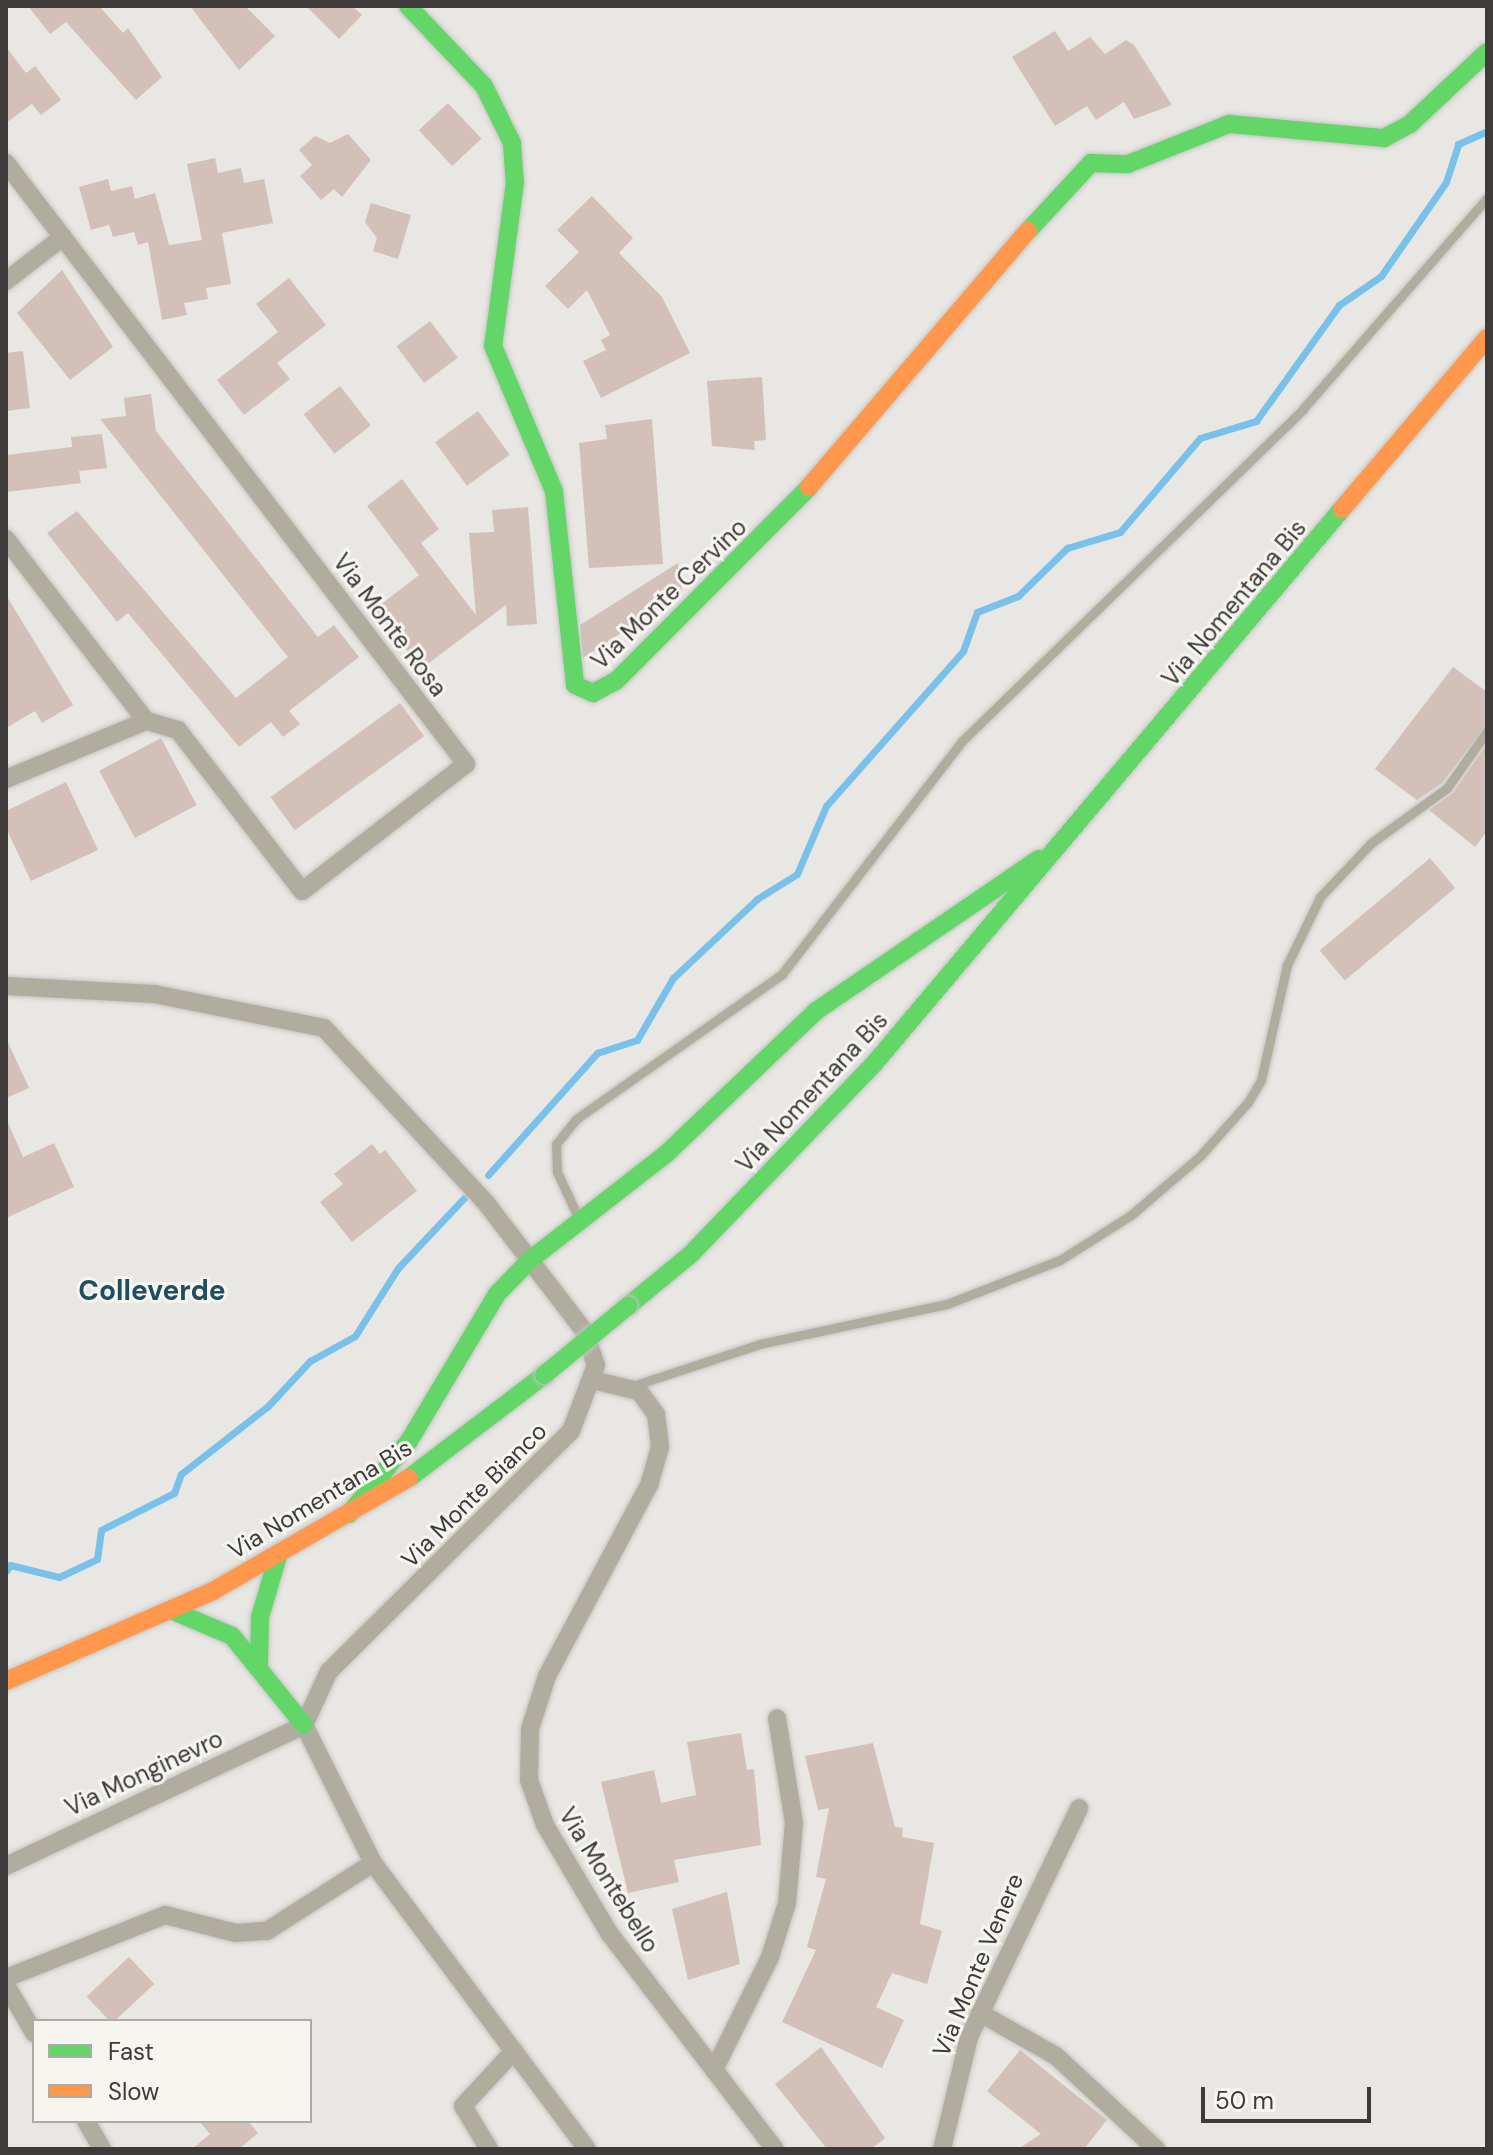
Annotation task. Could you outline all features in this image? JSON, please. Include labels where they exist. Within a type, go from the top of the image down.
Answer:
[{"type":"main road","name":"Via Monte Cervino","points":[[408,6],[484,86],[512,143],[515,182],[493,346],[554,491],[568,671],[583,691],[616,681],[786,514],[1078,172],[1091,163],[1128,164],[1229,124],[1384,138],[1410,124],[1487,52]]},
{"type":"main road","name":"Via Nomentana Bis","points":[[6,1681],[171,1610],[400,1485],[544,1375],[691,1254],[873,1065],[1068,839],[1487,338]]},
{"type":"main road","points":[[349,1514],[409,1441],[497,1294],[531,1259],[667,1153],[853,982],[1068,839]]},
{"type":"main road","points":[[259,1665],[260,1617],[279,1553]]},
{"type":"main road","points":[[171,1610],[225,1631],[259,1665],[304,1725]]},
{"type":"street","name":"Via Monte Rosa","points":[[6,163],[466,764],[302,891],[178,730],[146,721]]},
{"type":"street","points":[[6,281],[63,237]]},
{"type":"street","points":[[6,539],[146,721],[6,779]]},
{"type":"street","name":"Via Monte Bianco","points":[[6,986],[154,994],[324,1028],[531,1259],[585,1332],[596,1365],[580,1415],[555,1450],[329,1671],[304,1725]]},
{"type":"street","points":[[592,1380],[632,1386]]},
{"type":"street","name":"Via Montebello","points":[[632,1386],[659,1423],[657,1465],[547,1676],[530,1729],[528,1772],[545,1825],[585,1895],[775,2149]]},
{"type":"street","points":[[714,2070],[765,1968],[787,1903],[794,1823],[777,1718]]},
{"type":"street","points":[[304,1725],[373,1863],[587,2149]]},
{"type":"street","name":"Via Monginevro","points":[[6,1866],[304,1725]]},
{"type":"street","name":"Via Monte Venere","points":[[942,2149],[980,2013],[1079,1808]]},
{"type":"street","points":[[6,1978],[165,1915],[236,1933],[267,1931],[373,1863]]},
{"type":"street","points":[[6,1985],[32,2030]]},
{"type":"street","points":[[980,2013],[1056,2056],[1156,2149]]},
{"type":"street","points":[[489,2149],[463,2106],[514,2051]]},
{"type":"street","points":[[87,2123],[102,2149]]},
{"type":"lane","points":[[580,1221],[557,1172],[556,1144],[576,1119],[782,974],[962,741],[1302,410],[1487,198]]},
{"type":"lane","points":[[632,1386],[760,1344],[947,1304],[1060,1260],[1131,1215],[1200,1156],[1248,1102],[1261,1080],[1287,965],[1320,897],[1371,843],[1447,788],[1487,731]]},
{"type":"building","points":[[28,6],[99,6],[123,33],[128,28],[162,77],[136,100],[66,22],[50,34]]},
{"type":"building","points":[[190,6],[245,6],[275,36],[239,70]]},
{"type":"building","points":[[306,6],[352,6],[362,15],[339,39]]},
{"type":"building","points":[[1055,31],[1068,51],[1090,37],[1105,54],[1126,40],[1134,45],[1172,105],[1134,119],[1124,102],[1096,120],[1087,106],[1055,126],[1012,57]]},
{"type":"building","points":[[6,47],[26,73],[35,66],[61,100],[41,115],[32,104],[6,123]]},
{"type":"building","points":[[448,103],[481,139],[452,166],[419,130]]},
{"type":"building","points":[[348,134],[371,160],[342,197],[334,189],[321,200],[300,176],[312,165],[299,150],[315,136],[330,143]]},
{"type":"building","points":[[215,158],[218,173],[241,168],[244,183],[264,179],[273,223],[222,233],[231,284],[206,288],[208,299],[184,303],[187,315],[162,320],[148,242],[138,245],[134,232],[113,237],[109,225],[91,230],[79,187],[108,179],[111,191],[132,186],[135,199],[155,193],[169,245],[202,240],[187,164]]},
{"type":"building","points":[[592,196],[633,238],[619,253],[662,297],[690,353],[601,398],[583,361],[606,350],[601,340],[610,335],[587,290],[568,309],[545,286],[579,252],[557,230]]},
{"type":"building","points":[[371,203],[411,215],[398,259],[373,251],[377,238],[365,222]]},
{"type":"building","points":[[62,270],[113,347],[70,380],[17,313]]},
{"type":"building","points":[[289,278],[326,325],[277,363],[290,379],[244,415],[217,380],[278,332],[256,304]]},
{"type":"building","points":[[430,321],[458,358],[424,383],[396,346]]},
{"type":"building","points":[[23,351],[30,408],[6,411],[6,353]]},
{"type":"building","points":[[762,377],[766,440],[754,441],[755,450],[712,446],[707,381]]},
{"type":"building","points":[[340,386],[371,425],[335,454],[304,414]]},
{"type":"building","points":[[151,394],[156,431],[318,637],[334,625],[359,657],[289,711],[300,724],[283,737],[271,722],[239,747],[128,613],[117,622],[47,533],[77,511],[236,698],[288,657],[100,419],[126,416],[124,398]]},
{"type":"building","points":[[478,411],[510,455],[467,486],[435,442]]},
{"type":"building","points":[[652,419],[663,564],[589,568],[579,443],[607,439],[605,425]]},
{"type":"building","points":[[102,434],[107,468],[79,471],[81,483],[6,492],[6,455],[72,447],[71,437]]},
{"type":"building","points":[[402,479],[439,529],[421,543],[476,615],[469,533],[494,532],[492,510],[528,507],[537,624],[507,626],[506,605],[421,669],[375,609],[419,575],[367,506]]},
{"type":"building","points":[[678,563],[682,593],[583,658],[580,625]]},
{"type":"building","points":[[6,595],[73,705],[42,723],[35,711],[6,728]]},
{"type":"building","points":[[1453,667],[1487,692],[1487,724],[1442,783],[1417,800],[1375,769]]},
{"type":"building","points":[[400,703],[424,736],[295,830],[271,797]]},
{"type":"building","points":[[161,738],[197,805],[135,838],[99,771]]},
{"type":"building","points":[[1487,744],[1487,831],[1475,847],[1429,810],[1453,793]]},
{"type":"building","points":[[66,782],[98,850],[31,881],[6,828],[6,811]]},
{"type":"building","points":[[1430,858],[1455,888],[1345,980],[1320,951]]},
{"type":"building","points":[[6,1038],[29,1088],[6,1098]]},
{"type":"building","points":[[6,1118],[23,1157],[54,1143],[74,1187],[6,1218]]},
{"type":"building","points":[[372,1144],[380,1154],[385,1150],[417,1191],[352,1242],[320,1202],[343,1184],[334,1174]]},
{"type":"building","points":[[741,1733],[747,1770],[754,1769],[761,1845],[674,1860],[679,1882],[628,1893],[601,1782],[654,1770],[661,1803],[696,1795],[687,1742]]},
{"type":"building","points":[[873,1743],[895,1827],[903,1828],[902,1837],[934,1843],[920,1924],[942,1931],[927,1984],[892,1973],[876,2007],[904,2020],[882,2068],[782,2022],[816,1950],[807,1947],[826,1879],[816,1877],[829,1808],[818,1810],[805,1756]]},
{"type":"building","points":[[727,1892],[740,1964],[688,1980],[672,1909]]},
{"type":"building","points":[[129,1957],[154,1984],[117,2019],[108,2019],[87,1997]]},
{"type":"building","points":[[821,2047],[885,2138],[871,2149],[827,2149],[775,2084]]},
{"type":"building","points":[[1020,2050],[1107,2120],[1084,2149],[1018,2149],[1041,2134],[987,2091]]},
{"type":"building","points":[[201,2123],[250,2123],[258,2133],[239,2149],[192,2149],[210,2134]]},
{"type":"waterway","points":[[488,1175],[597,1053],[637,1040],[673,978],[757,899],[797,874],[826,806],[963,651],[977,612],[1018,596],[1067,548],[1120,532],[1200,438],[1256,421],[1339,305],[1381,276],[1446,182],[1458,144],[1487,131]]},
{"type":"waterway","points":[[6,1571],[10,1565],[59,1577],[97,1559],[101,1530],[174,1493],[181,1474],[268,1406],[310,1361],[355,1336],[398,1268],[464,1198]]},
{"type":"traffic: fast","points":[[408,6],[484,86],[512,143],[515,182],[493,346],[554,491],[575,685],[593,693],[616,681],[809,487]]},
{"type":"traffic: fast","points":[[1028,231],[1091,163],[1128,164],[1229,124],[1384,138],[1410,124],[1487,52]]},
{"type":"traffic: fast","points":[[628,1306],[691,1254],[873,1065],[1342,509]]},
{"type":"traffic: fast","points":[[349,1514],[409,1441],[497,1294],[531,1259],[667,1153],[816,1011],[1039,859]]},
{"type":"traffic: fast","points":[[544,1375],[628,1306]]},
{"type":"traffic: fast","points":[[409,1478],[544,1375]]},
{"type":"traffic: fast","points":[[259,1665],[260,1617],[279,1553]]},
{"type":"traffic: fast","points":[[171,1610],[232,1636],[304,1725]]},
{"type":"traffic: slow","points":[[809,487],[1028,231]]},
{"type":"traffic: slow","points":[[1342,509],[1487,338]]},
{"type":"traffic: slow","points":[[6,1681],[213,1591],[409,1478]]},
{"type":"district","name":"Colleverde","points":[[152,1291]]}]
